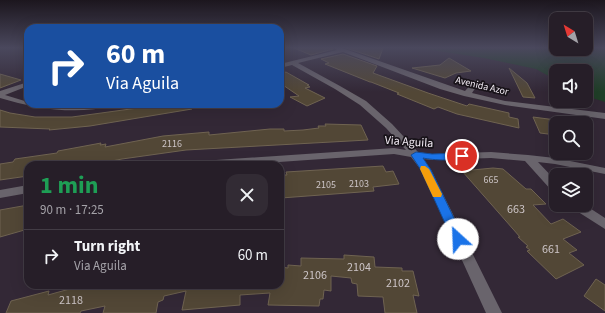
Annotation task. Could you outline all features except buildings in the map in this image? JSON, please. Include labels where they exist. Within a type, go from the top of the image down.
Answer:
[{"type":"street","points":[[284,65],[293,63],[362,102],[399,135],[416,155],[426,170],[494,313]]},
{"type":"street","name":"Avenida Azor","points":[[376,63],[443,87],[505,103],[605,116]]},
{"type":"street","points":[[467,94],[477,81]]},
{"type":"street","points":[[0,95],[24,86]]},
{"type":"street","points":[[0,95],[24,103]]},
{"type":"street","name":"Via Aguila","points":[[246,161],[394,151],[432,157],[491,155],[555,160],[605,171]]},
{"type":"street","points":[[528,158],[549,180]]},
{"type":"street","points":[[0,194],[24,190]]},
{"type":"street","points":[[587,212],[605,224]]},
{"type":"green space","points":[[506,63],[605,63],[605,102],[593,98],[593,64],[549,64],[549,76],[536,69]]},
{"type":"slow traffic","points":[[425,169],[437,194]]},
{"type":"route","points":[[458,239],[426,170],[416,155],[432,157],[462,156]]}]
